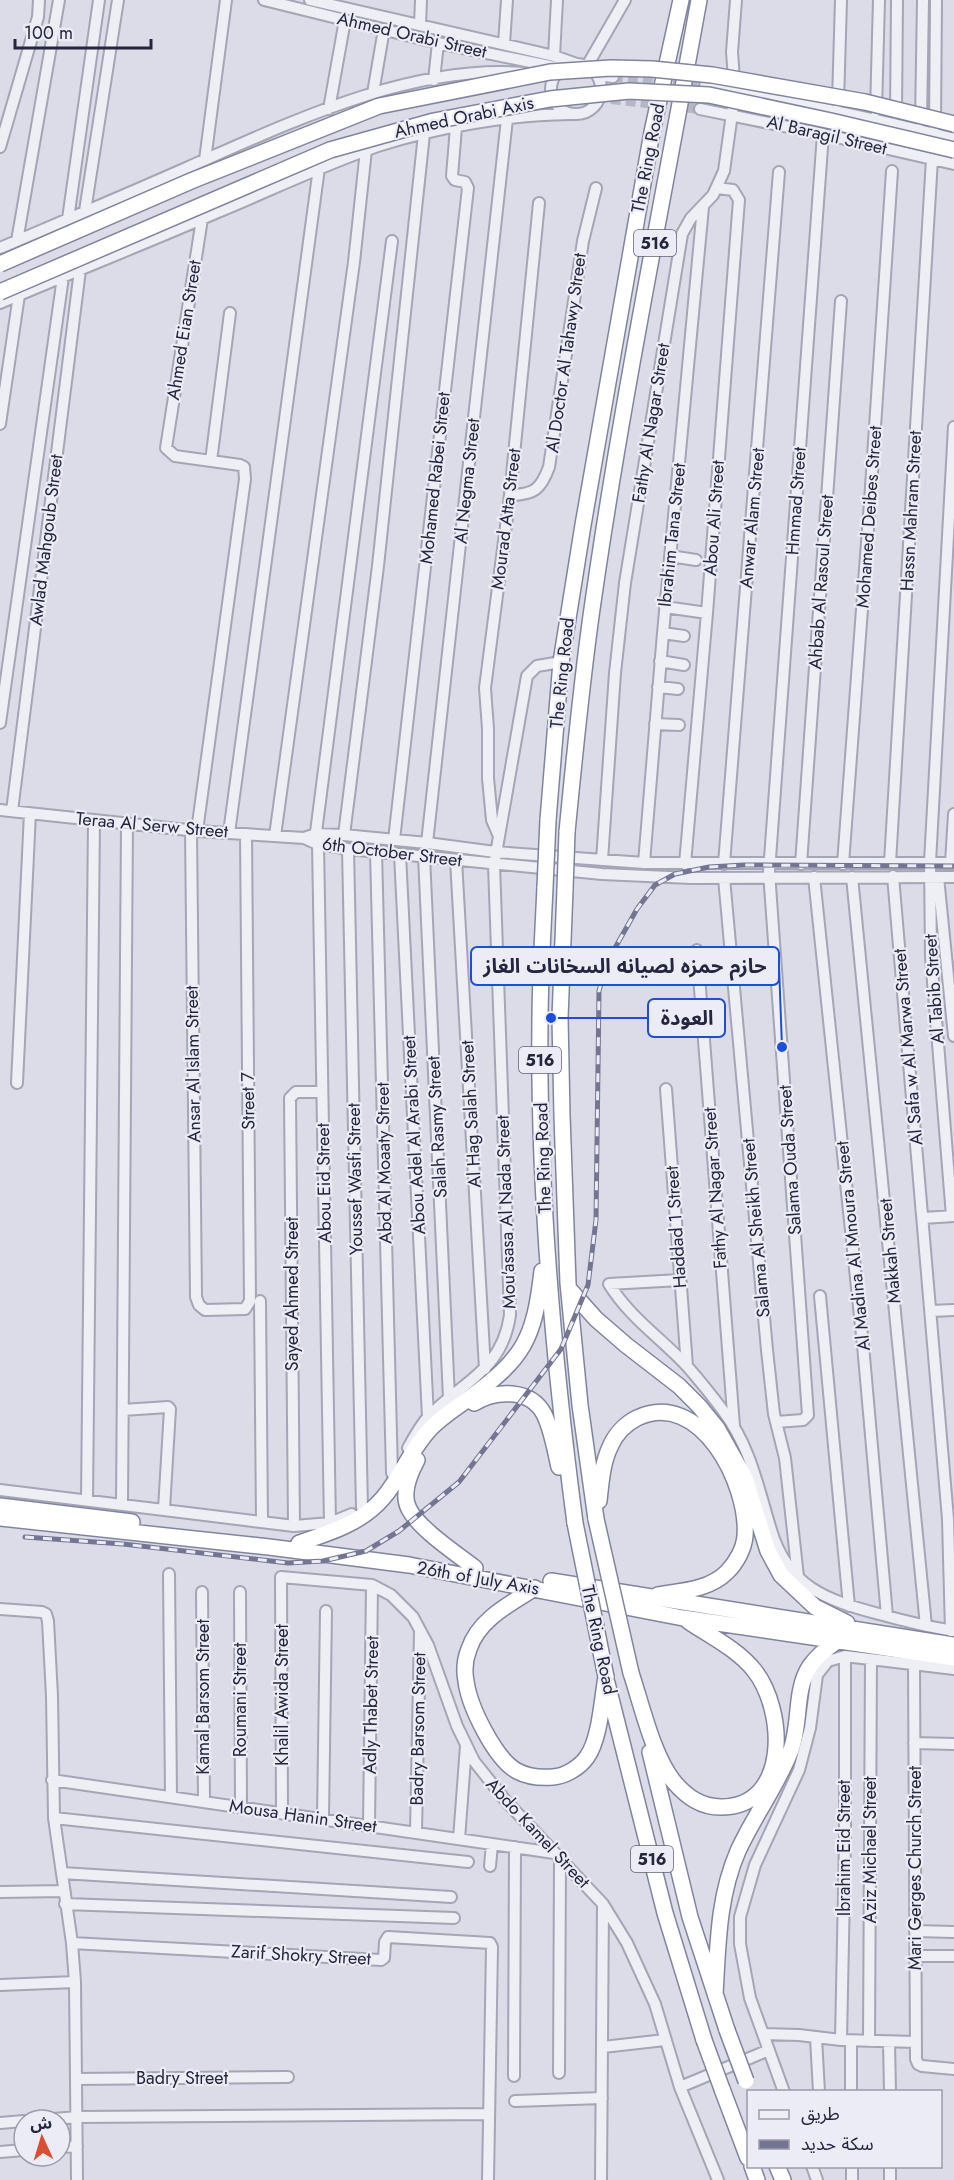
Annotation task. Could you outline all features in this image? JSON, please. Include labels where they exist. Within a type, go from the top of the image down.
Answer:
[{"type":"highway","name":"The Ring Road","points":[[681,0],[652,132],[561,662],[548,820],[540,1023],[545,1289],[575,1522],[606,1677],[665,1914],[704,2040],[747,2155]]},
{"type":"highway","name":"The Ring Road","points":[[699,0],[611,487],[583,680],[567,832],[560,1018],[569,1286],[580,1405],[596,1519],[690,1917],[748,2086]]},
{"type":"highway","name":"Ahmed Orabi Axis","points":[[0,264],[191,181],[379,106],[550,72],[611,68],[652,69],[712,75],[866,102],[954,124]]},
{"type":"highway","name":"Ahmed Orabi Axis","points":[[0,292],[330,150],[434,121],[550,99],[629,91],[709,96],[831,121],[954,150]]},
{"type":"highway","points":[[569,1286],[596,1318],[686,1393],[717,1428],[745,1478],[768,1551],[786,1581],[815,1607],[860,1630]]},
{"type":"highway","points":[[299,1543],[332,1532],[360,1518],[384,1498],[410,1454],[432,1427],[500,1374],[519,1353],[531,1330],[545,1289]]},
{"type":"highway","points":[[475,1568],[418,1521],[408,1508],[406,1492],[415,1463],[433,1438],[460,1412],[479,1401],[499,1393],[518,1395],[529,1398],[543,1412],[575,1522]]},
{"type":"highway","points":[[596,1519],[605,1461],[610,1445],[625,1427],[645,1414],[661,1412],[677,1414],[691,1420],[704,1430],[726,1462],[745,1518],[745,1538],[738,1557],[726,1572],[710,1584],[691,1590],[642,1597]]},
{"type":"highway","name":"26th of July Axis","points":[[0,1506],[299,1543],[475,1568],[642,1597],[860,1630],[953,1636]]},
{"type":"highway","name":"26th of July Axis","points":[[0,1518],[269,1547],[408,1565],[683,1618],[954,1658]]},
{"type":"highway","points":[[535,1588],[486,1622],[476,1635],[467,1657],[466,1682],[470,1699],[482,1726],[498,1751],[515,1770],[541,1778],[558,1776],[580,1765],[594,1744],[606,1677]]},
{"type":"highway","points":[[631,1673],[659,1757],[666,1770],[685,1793],[697,1802],[720,1807],[744,1802],[757,1794],[773,1766],[776,1751],[777,1733],[770,1699],[763,1683],[743,1659],[683,1618]]},
{"type":"highway","points":[[715,1994],[721,1907],[731,1868],[748,1831],[773,1791],[792,1747],[805,1675],[817,1657],[837,1641]]},
{"type":"street","points":[[0,147],[38,17],[39,0]]},
{"type":"street","points":[[17,241],[59,0]]},
{"type":"street","points":[[68,219],[99,0]]},
{"type":"street","points":[[85,211],[118,0]]},
{"type":"street","points":[[205,159],[226,0]]},
{"type":"street","name":"Ahmed Orabi Street","points":[[264,0],[438,43],[482,51],[557,72]]},
{"type":"street","name":"Ahmed Orabi Street","points":[[312,0],[346,4],[420,25],[554,56],[582,65]]},
{"type":"street","points":[[420,25],[421,0]]},
{"type":"street","points":[[504,44],[507,0]]},
{"type":"street","points":[[554,56],[557,0]]},
{"type":"street","points":[[0,248],[205,159],[373,93],[478,72],[557,72],[582,65],[625,0]]},
{"type":"street","name":"Fathy Al Nagar Street","points":[[602,860],[615,673],[625,583],[681,240],[687,223],[717,188],[724,171],[735,92],[732,52],[736,0]]},
{"type":"street","points":[[838,112],[841,0]]},
{"type":"street","points":[[876,120],[879,0]]},
{"type":"street","points":[[896,124],[897,0]]},
{"type":"street","points":[[920,130],[923,0]]},
{"type":"street","points":[[935,134],[936,0]]},
{"type":"street","points":[[330,109],[345,20]]},
{"type":"street","points":[[373,93],[384,29]]},
{"type":"street","points":[[434,80],[438,43]]},
{"type":"street","points":[[478,72],[482,51]]},
{"type":"street","points":[[582,65],[597,75],[613,77]]},
{"type":"street","points":[[557,72],[550,87],[552,99],[559,108],[570,114]]},
{"type":"street","points":[[0,303],[366,150],[456,127],[531,115],[580,114],[589,110],[600,97],[601,86],[597,75]]},
{"type":"street","name":"Al Baragil Street","points":[[705,86],[896,124],[954,139]]},
{"type":"street","points":[[600,97],[611,99]]},
{"type":"street","name":"Al Baragil Street","points":[[700,109],[954,164]]},
{"type":"street","name":"Al Negma Street","points":[[427,843],[507,119]]},
{"type":"street","name":"Mohamed Rabei Street","points":[[394,840],[468,188],[465,182],[455,180],[452,176],[456,127]]},
{"type":"street","name":"Hmmad Street","points":[[769,870],[823,134]]},
{"type":"street","points":[[345,836],[378,566],[424,135]]},
{"type":"street","points":[[275,836],[352,274],[366,150]]},
{"type":"street","name":"Hassn Mahram Street","points":[[890,863],[932,159]]},
{"type":"street","points":[[229,833],[319,168]]},
{"type":"street","name":"Mohamed Deibes Street","points":[[843,864],[892,171]]},
{"type":"street","name":"Anwar Alam Street","points":[[724,864],[779,172]]},
{"type":"street","name":"Al Doctor Al Tahawy Street","points":[[510,495],[524,495],[535,491],[544,480],[549,467],[583,241],[596,188]]},
{"type":"street","name":"Abou Ali Street","points":[[685,864],[739,200],[733,190],[717,188]]},
{"type":"street","name":"Mourad Atta Street","points":[[498,835],[492,820],[488,778],[485,688],[510,495],[539,202]]},
{"type":"street","name":"Ibrahim Tana Street","points":[[644,863],[660,661],[703,207]]},
{"type":"street","name":"Ahmed Eian Street","points":[[201,219],[166,448],[175,456],[211,461]]},
{"type":"street","name":"Abou Eid Street","points":[[330,1523],[316,840],[392,241]]},
{"type":"street","name":"Awlad Mahgoub Street","points":[[12,811],[80,270]]},
{"type":"street","points":[[0,723],[63,276]]},
{"type":"street","points":[[0,424],[19,295]]},
{"type":"street","name":"Ahbab Al Rasoul Street","points":[[801,864],[841,301]]},
{"type":"street","points":[[211,461],[230,313]]},
{"type":"street","points":[[954,427],[931,871],[954,1036]]},
{"type":"street","name":"Ansar Al Islam Street","points":[[196,1297],[194,830],[245,479],[244,467],[211,461]]},
{"type":"street","points":[[670,556],[696,560]]},
{"type":"street","points":[[665,607],[707,613]]},
{"type":"street","points":[[663,633],[684,636]]},
{"type":"street","points":[[660,661],[684,665]]},
{"type":"street","name":"Mou'asasa Al Nada Street","points":[[0,1490],[294,1526],[330,1523],[362,1508],[379,1492],[428,1417],[495,1358],[503,1345],[510,1315],[495,852],[527,676],[537,666],[561,662]]},
{"type":"street","points":[[658,687],[678,689]]},
{"type":"street","points":[[655,724],[679,725]]},
{"type":"street","name":"Teraa Al Serw Street","points":[[0,810],[94,821],[304,838]]},
{"type":"street","points":[[17,1083],[30,813]]},
{"type":"street","points":[[953,863],[954,814]]},
{"type":"street","points":[[87,1500],[94,821]]},
{"type":"street","points":[[122,1504],[127,824]]},
{"type":"street","name":"Street 7","points":[[196,1297],[199,1305],[206,1310],[242,1310],[250,1305],[246,834]]},
{"type":"street","name":"6th October Street","points":[[316,840],[345,836],[495,852],[602,860],[724,864],[814,877],[893,876],[931,871],[953,863]]},
{"type":"street","name":"6th October Street","points":[[304,838],[348,849],[602,874],[724,878],[801,864],[890,863],[954,877]]},
{"type":"street","name":"Youssef Wasfi Street","points":[[348,849],[362,1508]]},
{"type":"street","name":"Abd Al Moaaty Street","points":[[376,852],[392,1473]]},
{"type":"street","name":"Abou Adel Al Arabi Street","points":[[400,854],[428,1417]]},
{"type":"street","name":"Salah Rasmy Street","points":[[424,856],[449,1398]]},
{"type":"street","name":"Al Hag Salah Street","points":[[456,860],[485,1369]]},
{"type":"street","name":"Salama Ouda Street","points":[[769,870],[808,1415],[804,1420],[776,1422]]},
{"type":"street","name":"Al Tabib Street","points":[[931,871],[931,957],[953,1216]]},
{"type":"street","name":"Al Safa w Al Marwa Street","points":[[893,876],[948,1519],[953,1636]]},
{"type":"street","name":"Al Madina Al Mnoura Street","points":[[814,877],[864,1345],[887,1616]]},
{"type":"street","name":"Makkah Street","points":[[852,877],[926,1626]]},
{"type":"street","name":"Salama Al Sheikh Street","points":[[724,878],[766,1350],[776,1422],[785,1458],[798,1577]]},
{"type":"street","name":"Fathy Al Nagar Street","points":[[697,951],[734,1426]]},
{"type":"street","name":"Haddad 1 Street","points":[[666,1089],[687,1366]]},
{"type":"street","name":"Sayed Ahmed Street","points":[[294,1526],[290,1098],[296,1092],[322,1092]]},
{"type":"street","points":[[923,1218],[953,1216]]},
{"type":"street","points":[[680,1280],[609,1284],[629,1312],[687,1366],[734,1426],[757,1475],[777,1548],[787,1565],[814,1591],[831,1600],[926,1626],[953,1636]]},
{"type":"street","points":[[820,1296],[849,1606]]},
{"type":"street","points":[[260,1301],[262,1521]]},
{"type":"street","points":[[931,1311],[954,1310]]},
{"type":"street","points":[[123,1410],[168,1407],[170,1409],[164,1509]]},
{"type":"street","points":[[169,1574],[171,1797]]},
{"type":"street","name":"Abdo Kamel Street","points":[[281,1577],[372,1585],[391,1595],[413,1617],[420,1627],[466,1746],[485,1776],[557,1857],[603,1904],[637,1962],[655,2004],[680,2087],[718,2180]]},
{"type":"street","name":"Khalil Awida Street","points":[[281,1577],[282,1813]]},
{"type":"street","name":"Adly Thabet Street","points":[[369,1826],[372,1585]]},
{"type":"street","name":"Kamal Barsom Street","points":[[202,1592],[204,1802]]},
{"type":"street","name":"Roumani Street","points":[[240,1593],[241,1807]]},
{"type":"street","points":[[0,1609],[42,1612],[47,1617],[52,1696],[54,1818],[72,1943],[75,1982],[77,2180]]},
{"type":"street","points":[[323,1818],[326,1611]]},
{"type":"street","name":"Badry Barsom Street","points":[[416,1832],[420,1627]]},
{"type":"street","points":[[784,2090],[750,1998],[740,1944],[740,1917],[755,1865],[799,1770],[810,1728],[817,1675],[828,1661],[845,1656],[954,1669]]},
{"type":"street","name":"Ibrahim Eid Street","points":[[845,1656],[846,2041],[851,2090]]},
{"type":"street","name":"Aziz Michael Street","points":[[869,2041],[871,1660]]},
{"type":"street","name":"Mari Gerges Church Street","points":[[914,1664],[916,2061],[924,2066],[954,2069]]},
{"type":"street","points":[[914,1743],[954,1744]]},
{"type":"street","points":[[459,1839],[466,1746]]},
{"type":"street","name":"Mousa Hanin Street","points":[[52,1780],[516,1847],[557,1857]]},
{"type":"street","points":[[54,1818],[468,1862]]},
{"type":"street","points":[[490,1866],[492,1844]]},
{"type":"street","points":[[514,2076],[516,1847]]},
{"type":"street","points":[[557,1857],[558,2073]]},
{"type":"street","points":[[62,1873],[451,1897]]},
{"type":"street","points":[[0,1892],[63,1891]]},
{"type":"street","points":[[65,1904],[454,1918]]},
{"type":"street","points":[[601,2180],[603,1904]]},
{"type":"street","points":[[915,1931],[954,1932]]},
{"type":"street","name":"Zarif Shokry Street","points":[[72,1943],[381,1960],[384,1958],[385,1942],[388,1937],[488,1942],[492,1947],[488,2180]]},
{"type":"street","points":[[916,1956],[954,1956]]},
{"type":"street","points":[[0,1985],[75,1982]]},
{"type":"street","points":[[763,2034],[846,2041],[916,2042]]},
{"type":"street","points":[[816,2038],[819,2090]]},
{"type":"street","points":[[603,2047],[665,2040]]},
{"type":"street","points":[[889,2042],[890,2090]]},
{"type":"street","points":[[680,2087],[769,2050]]},
{"type":"street","name":"Badry Street","points":[[77,2079],[288,2077]]},
{"type":"street","points":[[514,2101],[602,2098]]},
{"type":"street","points":[[72,2117],[489,2114]]},
{"type":"street","points":[[72,2146],[77,2146]]},
{"type":"tunnel","points":[[613,77],[705,86]]},
{"type":"tunnel","points":[[611,99],[700,109]]},
{"type":"railway","points":[[25,1537],[123,1544],[288,1563],[323,1561],[366,1551],[399,1531],[459,1482],[561,1349],[588,1285],[596,1220],[599,991],[607,962],[637,909],[655,885],[675,874],[709,867],[744,865],[954,866]]},
{"type":"place","name":"العودة","points":[[551,1018]]},
{"type":"place","name":"حازم حمزه لصيانه السخانات الغاز","points":[[782,1047]]}]
